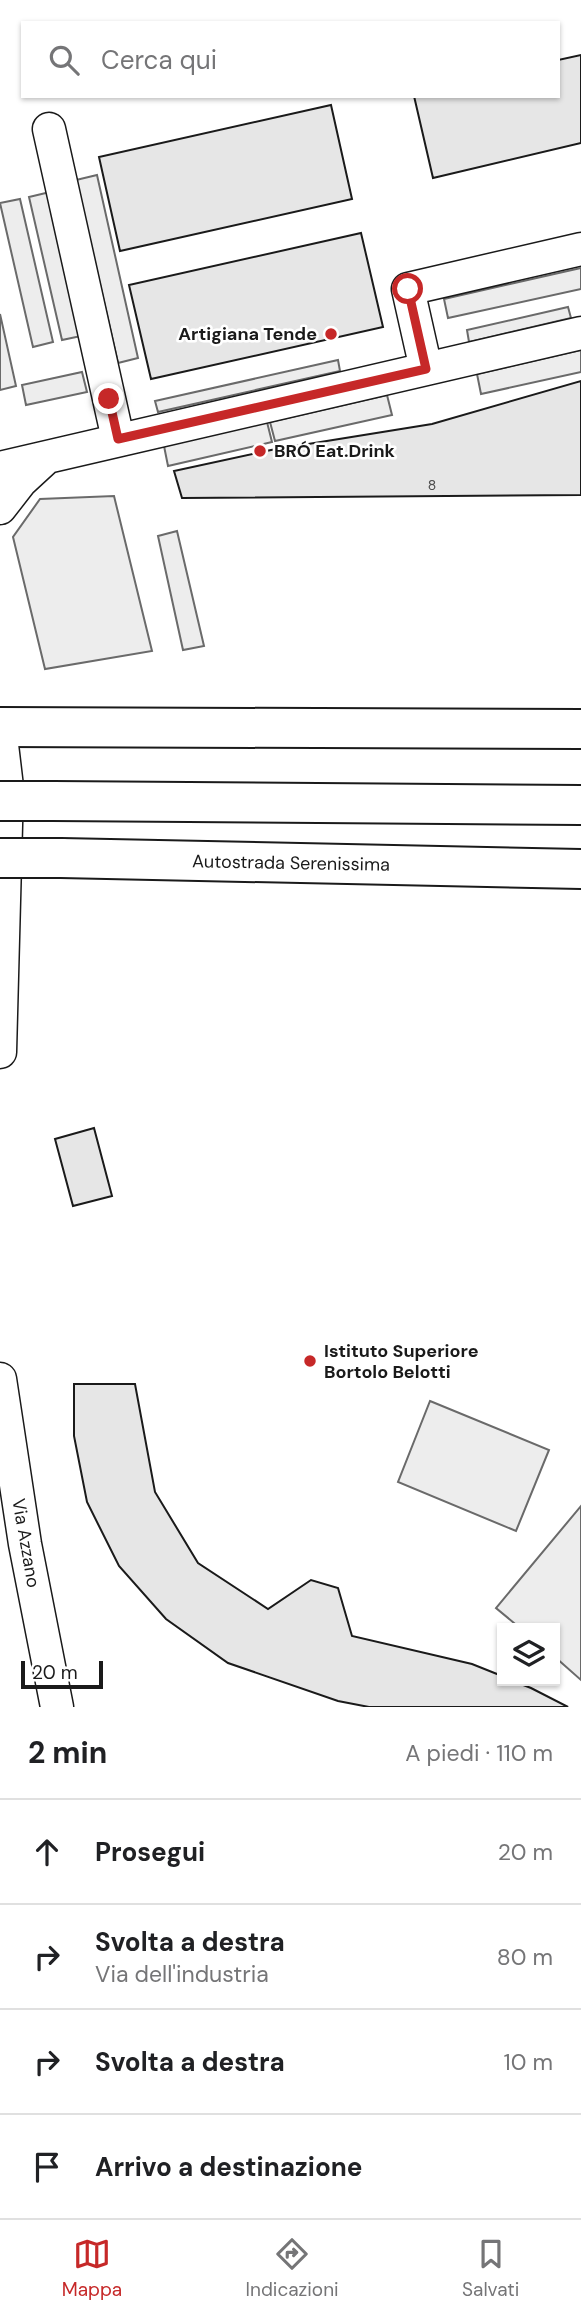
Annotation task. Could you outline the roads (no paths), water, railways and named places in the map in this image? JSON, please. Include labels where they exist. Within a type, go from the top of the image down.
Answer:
[{"type":"highway","points":[[0,727],[581,729]]},
{"type":"highway","points":[[0,801],[581,805]]},
{"type":"highway","name":"Autostrada Serenissima","points":[[0,858],[581,869]]},
{"type":"street","points":[[49,129],[118,439]]},
{"type":"street","points":[[426,369],[408,289],[581,249]]},
{"type":"street","points":[[0,468],[581,333]]},
{"type":"street","points":[[0,449],[50,455]]},
{"type":"street","points":[[0,508],[21,481],[50,455]]},
{"type":"street","points":[[0,727],[7,787],[0,1052]]},
{"type":"street","name":"Via Azzano","points":[[0,1379],[25,1544],[57,1707]]},
{"type":"place","name":"Artigiana Tende","points":[[331,334]]},
{"type":"place","name":"BRÓ Eat.Drink","points":[[260,451]]},
{"type":"place","name":"Istituto Superiore Bortolo Belotti","points":[[310,1361]]}]
